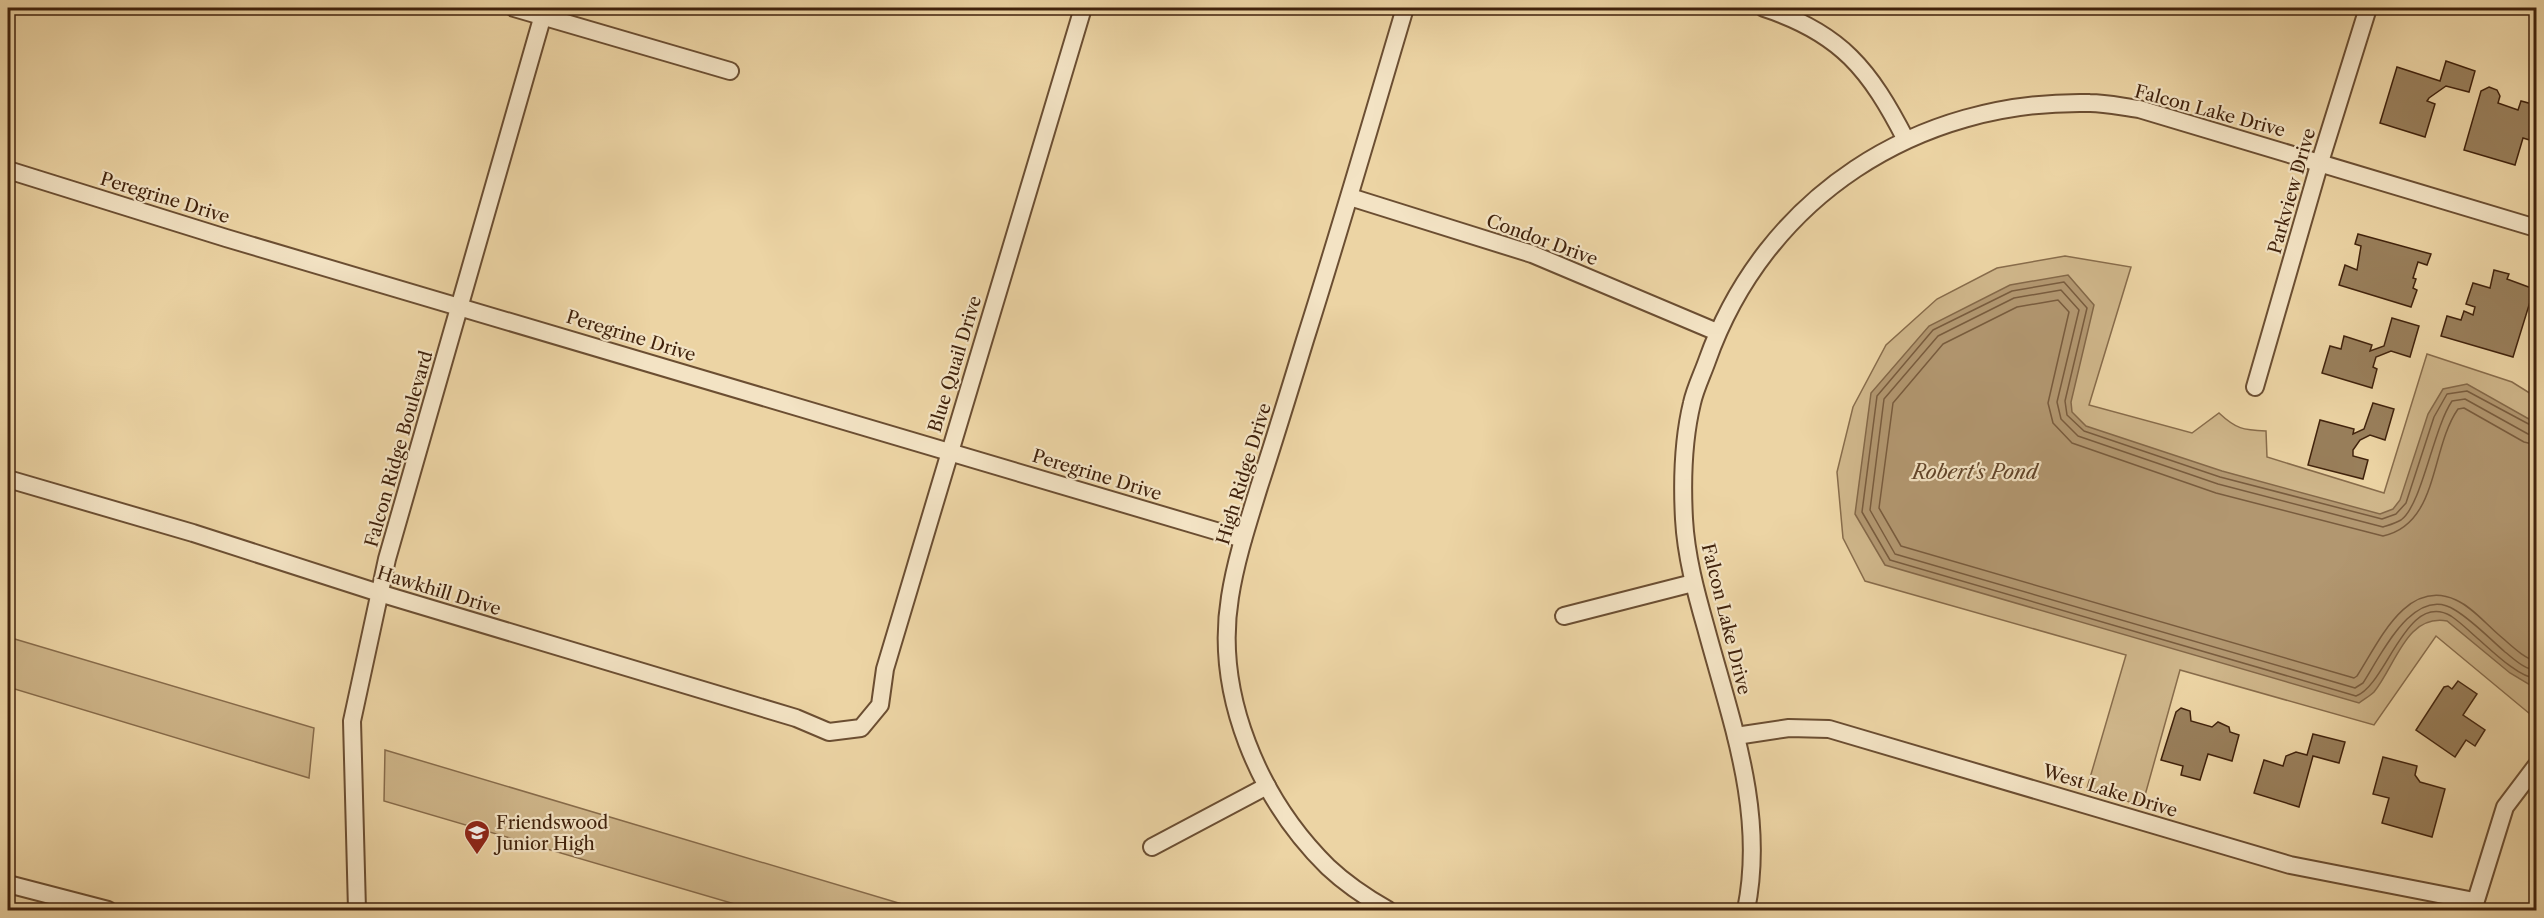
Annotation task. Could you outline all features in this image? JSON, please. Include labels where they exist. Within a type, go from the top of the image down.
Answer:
[{"type":"street","points":[[514,8],[544,12],[730,71]]},
{"type":"street","name":"Blue Quail Drive","points":[[861,728],[880,705],[885,669],[948,451],[1083,8]]},
{"type":"street","name":"High Ridge Drive","points":[[1388,910],[1363,895],[1329,867],[1296,831],[1267,786],[1246,741],[1233,696],[1227,642],[1230,597],[1243,539],[1350,197],[1405,8]]},
{"type":"street","points":[[1764,8],[1791,16],[1830,37],[1860,65],[1886,101],[1906,140]]},
{"type":"street","name":"Parkview Drive","points":[[2255,387],[2320,162],[2368,8]]},
{"type":"street","name":"Falcon Ridge Boulevard","points":[[357,910],[352,722],[379,593],[544,12]]},
{"type":"street","name":"Falcon Lake Drive","points":[[1746,910],[1752,882],[1753,829],[1749,792],[1736,736],[1693,583],[1684,521],[1684,466],[1692,403],[1717,332],[1755,265],[1784,230],[1818,195],[1863,163],[1906,140],[1955,122],[1999,111],[2044,104],[2092,103],[2139,109],[2536,228]]},
{"type":"street","name":"Peregrine Drive","points":[[8,170],[226,238],[1243,539]]},
{"type":"street","name":"Condor Drive","points":[[1350,197],[1532,254],[1717,332]]},
{"type":"street","name":"Hawkhill Drive","points":[[8,479],[193,533],[379,593],[796,718],[829,732],[861,728]]},
{"type":"street","points":[[1564,616],[1693,583]]},
{"type":"street","name":"West Lake Drive","points":[[1736,736],[1789,728],[1829,729],[2290,865],[2473,906]]},
{"type":"street","points":[[2473,906],[2505,807],[2536,766]]},
{"type":"street","points":[[1152,846],[1267,786]]},
{"type":"street","points":[[8,885],[108,910]]},
{"type":"shaded area","points":[[2065,256],[2131,267],[2089,405],[2192,433],[2219,413],[2240,428],[2266,431],[2267,457],[2384,493],[2427,354],[2512,382],[2536,397],[2536,719],[2436,636],[2374,725],[2180,670],[2142,806],[2087,788],[2126,655],[1865,581],[1843,538],[1837,472],[1853,407],[1886,345],[1937,299],[1997,268]]},
{"type":"shaded area","points":[[8,637],[314,728],[309,778],[8,687]]},
{"type":"shaded area","points":[[385,750],[922,910],[755,910],[384,801]]},
{"type":"water","name":"Robert's Pond","points":[[2068,275],[2094,305],[2071,402],[2072,412],[2086,426],[2222,471],[2380,514],[2393,509],[2400,500],[2428,414],[2443,389],[2467,384],[2536,423],[2536,683],[2530,685],[2510,673],[2447,621],[2433,621],[2421,625],[2412,633],[2374,692],[2359,703],[1885,565],[1855,514],[1871,393],[1929,326],[2010,285]]},
{"type":"building","points":[[2446,61],[2475,71],[2469,92],[2446,86],[2429,98],[2427,101],[2435,104],[2425,137],[2380,123],[2397,67],[2440,81]]},
{"type":"building","points":[[2489,87],[2497,90],[2500,96],[2498,103],[2518,110],[2521,101],[2532,104],[2535,111],[2533,114],[2536,115],[2536,142],[2523,138],[2515,165],[2464,150],[2481,91]]},
{"type":"building","points":[[2358,234],[2431,254],[2427,265],[2418,262],[2413,278],[2416,279],[2413,288],[2417,290],[2411,307],[2339,285],[2345,265],[2357,270],[2361,246],[2355,244]]},
{"type":"building","points":[[2494,270],[2509,274],[2507,279],[2534,289],[2513,357],[2441,336],[2447,316],[2461,320],[2464,311],[2473,315],[2475,307],[2466,304],[2473,283],[2490,288]]},
{"type":"building","points":[[2392,318],[2419,326],[2410,357],[2391,351],[2376,357],[2373,367],[2377,369],[2372,388],[2322,373],[2330,346],[2341,349],[2344,336],[2372,345],[2370,351],[2384,346]]},
{"type":"building","points":[[2373,403],[2394,409],[2385,440],[2370,435],[2360,440],[2353,450],[2353,456],[2368,460],[2363,479],[2308,465],[2320,420],[2354,429],[2353,434],[2364,429]]},
{"type":"building","points":[[2458,681],[2477,694],[2463,715],[2485,730],[2475,746],[2466,740],[2455,757],[2416,730],[2444,687],[2448,686],[2452,689]]},
{"type":"building","points":[[2181,708],[2190,711],[2191,721],[2212,727],[2218,722],[2229,727],[2230,732],[2239,735],[2232,761],[2208,754],[2200,780],[2181,775],[2183,766],[2161,760],[2176,712]]},
{"type":"building","points":[[2313,734],[2345,742],[2339,763],[2313,756],[2299,807],[2254,793],[2264,760],[2283,766],[2286,756],[2296,752],[2307,755]]},
{"type":"building","points":[[2383,757],[2417,766],[2415,775],[2420,782],[2445,789],[2432,837],[2382,823],[2389,798],[2373,794]]},
{"type":"place","name":"Friendswood Junior High","points":[[477,856]]}]
